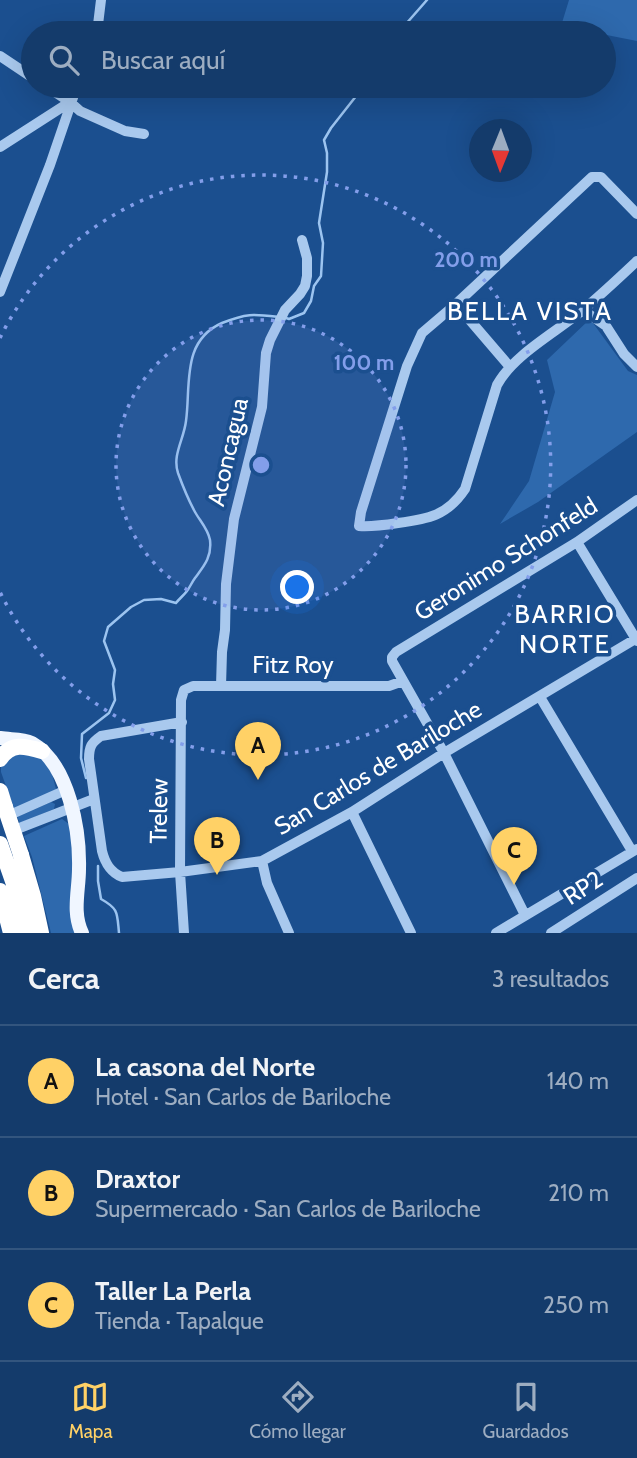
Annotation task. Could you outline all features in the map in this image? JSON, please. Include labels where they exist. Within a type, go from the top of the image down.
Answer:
[{"type":"highway","points":[[0,759],[4,752],[14,746],[21,745],[42,751]]},
{"type":"highway","points":[[0,791],[8,811],[9,853],[26,933]]},
{"type":"highway","points":[[9,853],[33,896],[41,933]]},
{"type":"highway","points":[[0,891],[11,933]]},
{"type":"main road","points":[[0,738],[25,740],[42,751],[52,761],[66,790],[77,829],[79,856],[76,912],[82,933]]},
{"type":"street","points":[[98,21],[101,0]]},
{"type":"street","points":[[0,56],[21,70]]},
{"type":"street","points":[[64,98],[80,111],[107,124],[124,131],[144,134]]},
{"type":"street","points":[[0,292],[50,165],[72,98]]},
{"type":"street","points":[[0,146],[70,102]]},
{"type":"street","points":[[637,215],[601,177],[592,177],[422,333],[407,366],[361,512],[359,526],[373,527],[428,519],[445,511],[457,501],[465,489],[497,385],[510,367],[583,310],[637,261]]},
{"type":"street","name":"Aconcagua","points":[[221,686],[226,584],[234,519],[262,407],[266,354],[270,340],[285,310],[305,286],[307,258],[302,240]]},
{"type":"street","points":[[456,304],[510,367]]},
{"type":"street","points":[[583,310],[606,326],[624,354],[637,367]]},
{"type":"street","name":"Geronimo Schonfeld","points":[[403,681],[392,661],[396,652],[577,542],[637,500]]},
{"type":"street","points":[[577,542],[637,639]]},
{"type":"street","name":"San Carlos de Bariloche","points":[[102,851],[105,863],[115,874],[122,877],[262,861],[352,812],[444,753],[637,639]]},
{"type":"street","points":[[403,681],[444,753],[525,915]]},
{"type":"street","name":"Fitz Roy","points":[[184,691],[193,686],[389,685],[403,681]]},
{"type":"street","name":"Trelew","points":[[184,691],[181,700],[180,872],[184,933]]},
{"type":"street","points":[[496,933],[635,850],[540,696]]},
{"type":"street","points":[[79,856],[102,851],[89,759],[92,741],[101,736],[181,722]]},
{"type":"street","points":[[8,811],[66,790]]},
{"type":"street","points":[[17,830],[94,799]]},
{"type":"street","points":[[352,812],[411,933]]},
{"type":"street","points":[[262,861],[267,883],[289,933]]},
{"type":"street","name":"RP2","points":[[551,933],[637,878]]},
{"type":"shaded area","points":[[569,0],[637,0],[637,41],[616,37],[616,21],[563,21]]},
{"type":"shaded area","points":[[590,319],[628,371],[637,375],[637,432],[538,502],[500,524],[529,481],[555,392],[547,360]]},
{"type":"shaded area","points":[[10,751],[41,756],[52,774],[56,789],[14,809],[1,772],[1,766]]},
{"type":"shaded area","points":[[51,802],[55,804],[54,809],[20,823],[17,817]]},
{"type":"shaded area","points":[[62,819],[71,828],[77,933],[51,933],[24,836]]},
{"type":"waterway","points":[[409,21],[427,0]]},
{"type":"waterway","points":[[286,318],[304,313],[311,301],[314,286],[321,276],[323,243],[319,223],[327,172],[324,140],[355,98]]},
{"type":"waterway","points":[[86,778],[81,758],[82,734],[109,713],[115,700],[115,670],[104,641],[108,627],[131,607],[144,600],[161,599],[176,603],[187,591],[209,556],[209,536],[190,503],[177,466],[177,453],[185,428],[190,365],[194,352],[209,331],[222,323],[250,315],[279,317]]},
{"type":"waterway","points":[[98,866],[101,899],[116,912],[119,933]]},
{"type":"place","name":"La casona del Norte","points":[[258,780]]},
{"type":"place","name":"Draxtor","points":[[217,875]]},
{"type":"place","name":"Taller La Perla","points":[[514,885]]},
{"type":"district","name":"BELLA VISTA","points":[[530,311]]},
{"type":"district","name":"BARRIO NORTE","points":[[565,629]]}]
